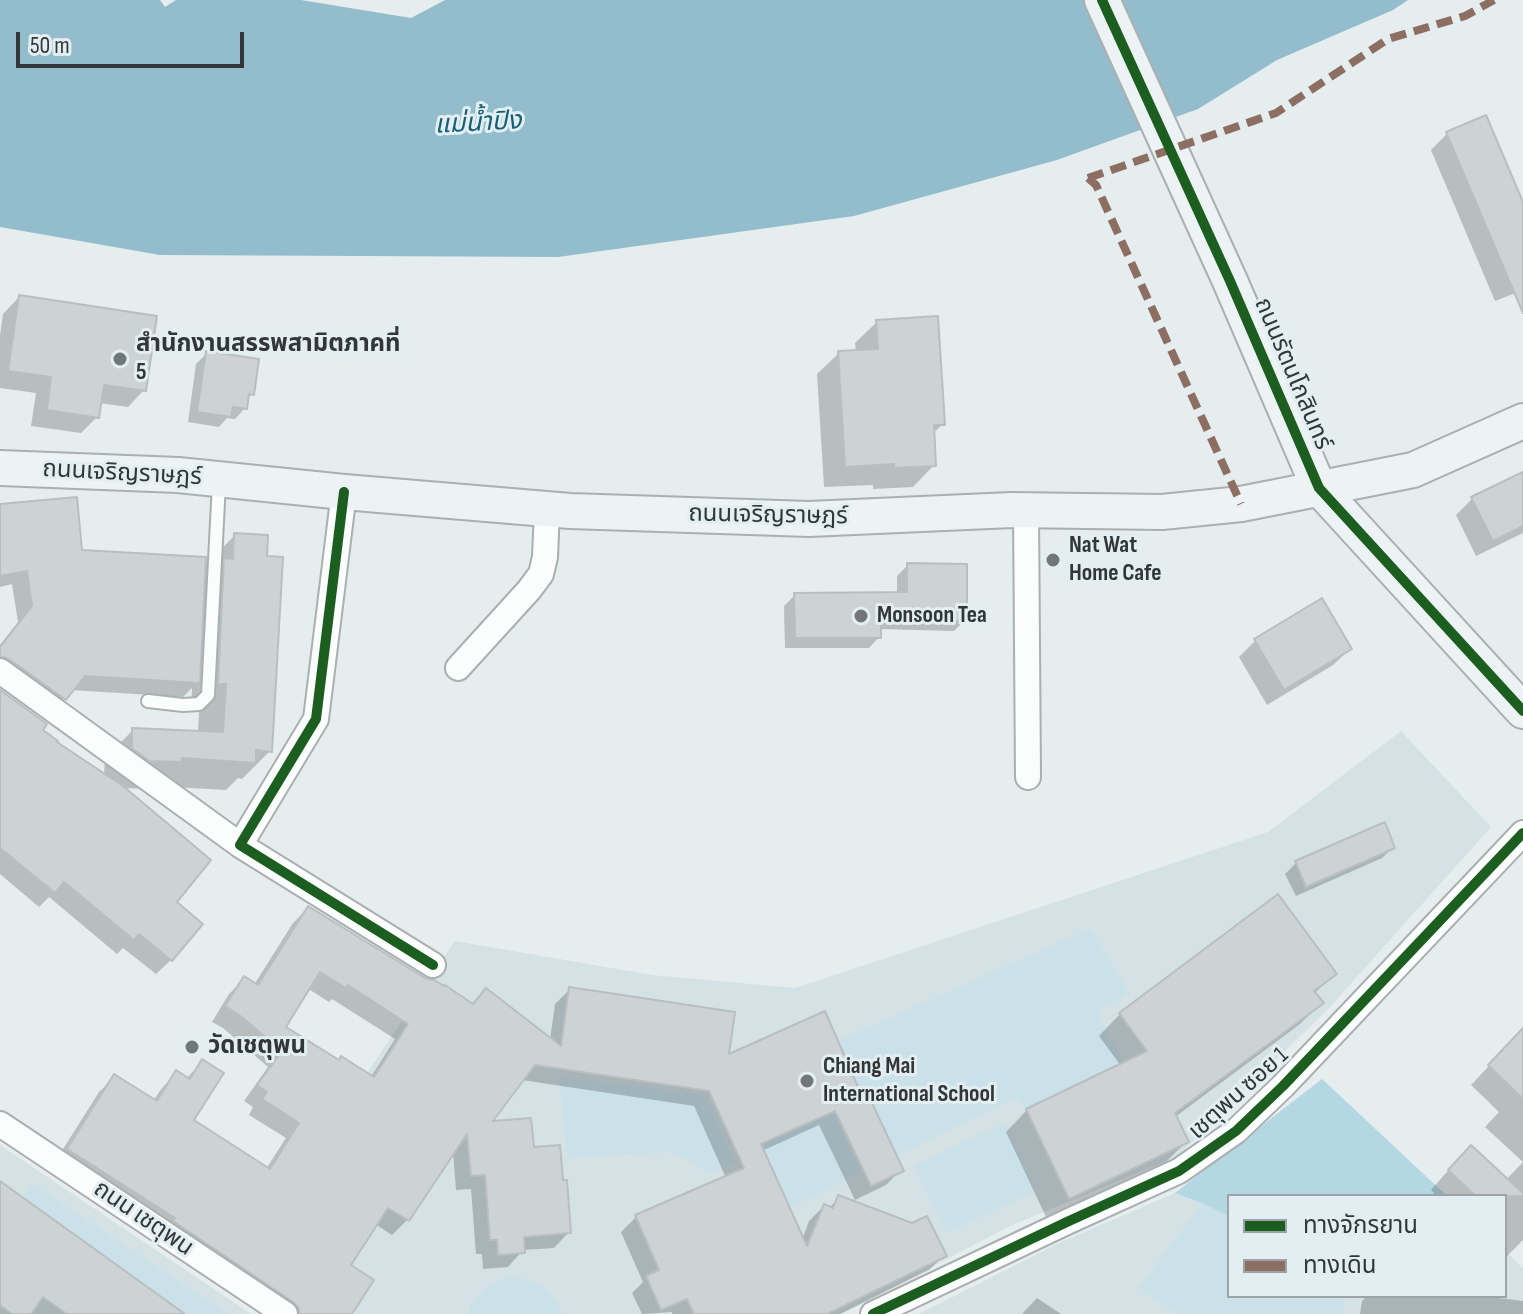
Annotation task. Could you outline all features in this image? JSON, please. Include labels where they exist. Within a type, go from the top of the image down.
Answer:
[{"type":"main road","name":"ถนนรัตนโกสินทร์","points":[[1102,0],[1230,281],[1319,488],[1523,711]]},
{"type":"main road","name":"ถนนเจริญราษฎร์","points":[[0,468],[178,475],[547,509],[809,519],[1026,510],[1162,512],[1241,504],[1413,470],[1523,421]]},
{"type":"street","points":[[240,845],[316,719],[344,492]]},
{"type":"street","points":[[458,668],[541,574],[545,557],[547,509]]},
{"type":"street","points":[[1026,510],[1028,777]]},
{"type":"street","points":[[0,671],[240,845],[433,965]]},
{"type":"street","name":"เชตุพน ซอย 1","points":[[873,1314],[1179,1171],[1236,1131],[1283,1086],[1523,833]]},
{"type":"street","name":"ถนน เชตุพน","points":[[0,1124],[285,1314]]},
{"type":"lane","points":[[148,701],[199,704],[208,695],[219,480]]},
{"type":"shaded area","name":"Chiang Mai International School","points":[[1401,731],[1491,827],[1330,1007],[1178,1156],[1008,1227],[842,1314],[299,1314],[234,1273],[455,941],[652,975],[795,988],[1268,832]]},
{"type":"shaded area","points":[[1090,929],[1129,993],[1097,1012],[1124,1062],[1026,1109],[1016,1098],[896,1155],[870,1101],[835,1118],[861,1172],[790,1208],[761,1144],[832,1112],[848,1064],[838,1041]]},
{"type":"shaded area","points":[[559,1077],[705,1095],[735,1164],[709,1173],[674,1152],[567,1157]]},
{"type":"shaded area","points":[[1322,1079],[1445,1194],[1227,1194],[1227,1298],[1507,1298],[1507,1253],[1523,1268],[1523,1314],[919,1314],[1059,1243],[1175,1193]]},
{"type":"shaded area","points":[[1322,1079],[1445,1194],[1227,1194],[1227,1215],[1175,1193]]},
{"type":"shaded area","points":[[1004,1123],[1036,1190],[946,1233],[914,1166]]},
{"type":"shaded area","points":[[0,1145],[251,1314],[0,1314]]},
{"type":"shaded area","points":[[32,1184],[228,1314],[185,1314],[23,1198]]},
{"type":"shaded area","points":[[1202,1203],[1227,1215],[1227,1298],[1345,1298],[1343,1314],[1178,1314],[1139,1288]]},
{"type":"shaded area","points":[[505,1278],[527,1279],[546,1289],[561,1314],[468,1314],[471,1303],[486,1287]]},
{"type":"water","name":"แม่น้ำปิง","points":[[0,0],[160,0],[165,7],[176,0],[301,0],[411,18],[445,0],[1408,0],[1393,10],[1277,60],[1198,109],[1057,160],[854,216],[558,257],[160,255],[0,227]]},
{"type":"building","points":[[1486,115],[1523,202],[1523,313],[1446,132]]},
{"type":"building","points":[[19,295],[157,316],[146,391],[104,385],[99,418],[47,410],[51,377],[8,371]]},
{"type":"building","points":[[938,316],[945,425],[934,425],[936,466],[894,468],[894,464],[845,467],[838,351],[878,349],[876,320]]},
{"type":"building","points":[[206,351],[259,359],[254,395],[249,394],[247,409],[233,407],[231,417],[197,412]]},
{"type":"building","points":[[1523,472],[1523,526],[1493,541],[1471,497]]},
{"type":"building","points":[[77,497],[82,550],[206,557],[200,683],[85,676],[66,700],[9,659],[0,656],[0,647],[32,606],[27,571],[0,576],[0,504]]},
{"type":"building","points":[[234,533],[268,535],[267,556],[283,557],[272,752],[256,750],[256,763],[182,758],[182,762],[149,761],[132,748],[132,728],[223,732],[226,684],[218,684],[224,558],[233,559]]},
{"type":"building","points":[[907,563],[967,564],[967,621],[881,619],[881,638],[795,638],[794,593],[907,592]]},
{"type":"building","points":[[1322,598],[1352,649],[1284,690],[1254,639]]},
{"type":"building","points":[[0,690],[47,724],[43,730],[57,742],[123,786],[211,860],[177,902],[203,924],[172,961],[139,934],[134,940],[64,882],[55,893],[0,848]]},
{"type":"building","points":[[1385,822],[1395,848],[1306,887],[1295,861]]},
{"type":"building","points":[[1278,894],[1337,974],[1314,991],[1324,1003],[1175,1113],[1189,1142],[1069,1199],[1026,1109],[1147,1051],[1119,1013]]},
{"type":"building","points":[[308,906],[473,1004],[486,988],[561,1046],[569,987],[735,1012],[729,1054],[825,1011],[865,1103],[871,1101],[904,1171],[871,1186],[835,1111],[761,1144],[807,1246],[824,1204],[833,1208],[838,1195],[912,1223],[927,1216],[947,1256],[827,1314],[694,1314],[687,1299],[661,1310],[646,1276],[659,1270],[635,1215],[744,1168],[709,1091],[535,1065],[493,1121],[531,1118],[534,1147],[560,1145],[563,1180],[567,1180],[571,1233],[524,1237],[525,1253],[498,1255],[497,1240],[490,1240],[485,1175],[471,1176],[467,1134],[409,1221],[388,1208],[351,1265],[374,1280],[352,1314],[300,1314],[293,1302],[173,1221],[175,1218],[67,1149],[114,1074],[157,1101],[176,1070],[190,1079],[202,1059],[224,1073],[194,1120],[270,1169],[299,1123],[262,1099],[267,1092],[257,1085],[282,1051],[225,1006],[244,976],[258,985]],"holes":[[[320,972],[346,988],[348,985],[408,1024],[374,1077],[341,1056],[339,1060],[286,1027]]]},
{"type":"building","points":[[1523,1028],[1523,1099],[1488,1065]]},
{"type":"building","points":[[1471,1145],[1523,1196],[1474,1194],[1448,1170]]},
{"type":"building","points":[[0,1181],[185,1314],[67,1314],[43,1297],[31,1314],[12,1314],[0,1305]]},
{"type":"marked path","points":[[1088,178],[1276,113],[1388,39],[1465,16],[1494,0]]},
{"type":"marked path","points":[[1088,178],[1096,185],[1241,504]]},
{"type":"cycle path","points":[[1102,0],[1230,281],[1319,488],[1523,711]]},
{"type":"cycle path","points":[[344,492],[316,719],[240,845],[433,965]]},
{"type":"cycle path","points":[[873,1314],[1179,1171],[1236,1131],[1283,1086],[1523,833]]},
{"type":"place","name":"สำนักงานสรรพสามิตภาคที่ 5","points":[[120,359]]},
{"type":"place","name":"Nat Wat Home Cafe","points":[[1053,560]]},
{"type":"place","name":"Monsoon Tea","points":[[861,616]]},
{"type":"place","name":"วัดเชตุพน","points":[[192,1047]]},
{"type":"place","name":"Chiang Mai International School","points":[[807,1081]]}]
